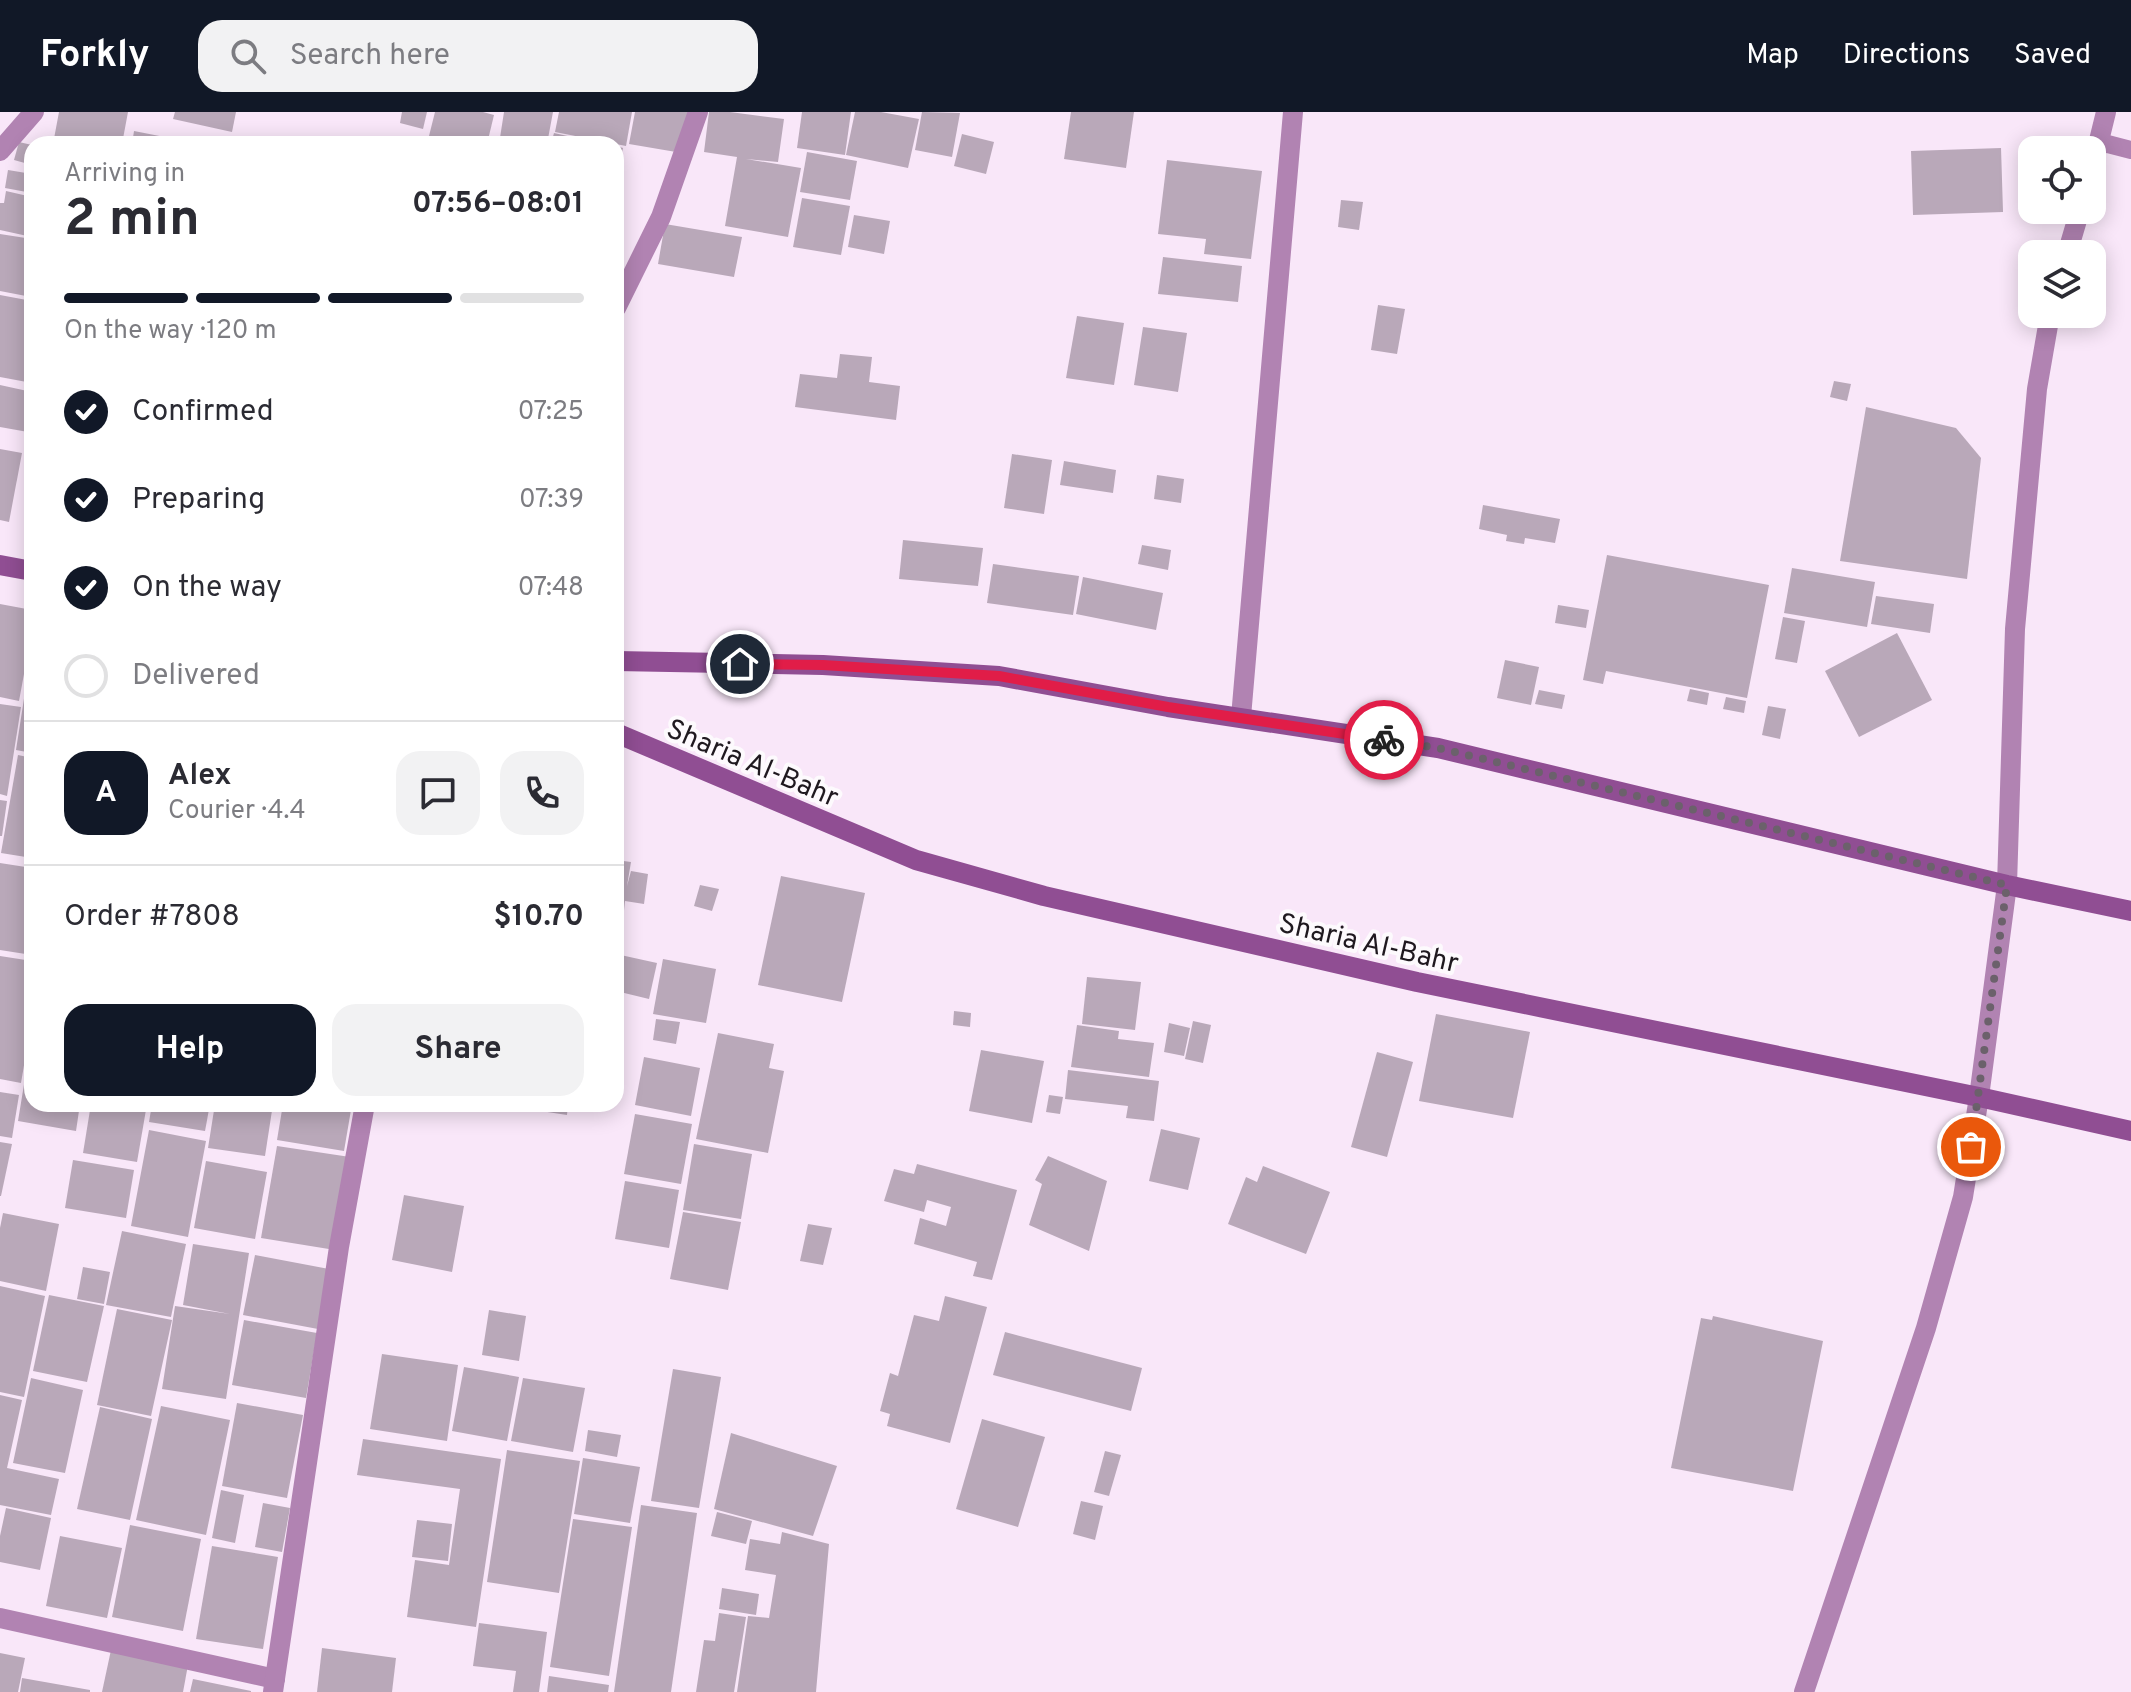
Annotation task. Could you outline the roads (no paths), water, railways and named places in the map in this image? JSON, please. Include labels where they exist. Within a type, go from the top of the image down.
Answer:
[{"type":"main road","points":[[0,565],[24,570]]},
{"type":"main road","points":[[624,661],[823,665],[999,676],[1168,707],[1438,748],[2007,885],[2131,911]]},
{"type":"main road","name":"Sharia Al-Bahr","points":[[624,736],[916,860],[1044,896],[1417,982],[2131,1131]]},
{"type":"street","points":[[0,151],[34,112]]},
{"type":"street","points":[[624,292],[661,217],[698,112]]},
{"type":"street","points":[[1241,717],[1293,112]]},
{"type":"street","points":[[2101,136],[2106,112]]},
{"type":"street","points":[[1804,1692],[1926,1328],[1963,1197],[2007,885],[2015,629],[2037,389],[2048,328]]},
{"type":"street","points":[[0,1618],[274,1685],[339,1247],[364,1112]]},
{"type":"lane","points":[[2106,144],[2131,150]]}]
